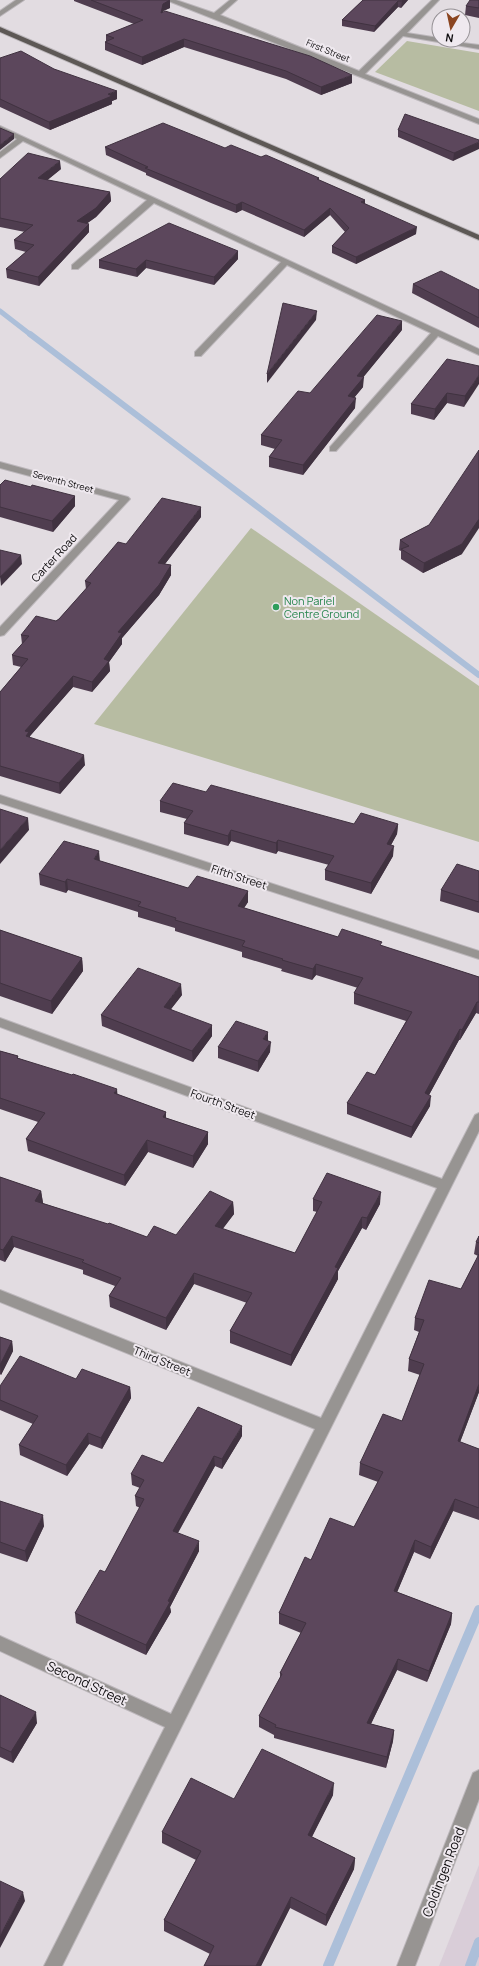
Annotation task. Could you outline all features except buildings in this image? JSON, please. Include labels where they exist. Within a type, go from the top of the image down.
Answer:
[{"type":"main road","points":[[0,30],[479,238]]},
{"type":"street","points":[[0,14],[21,0]]},
{"type":"street","name":"First Street","points":[[169,0],[215,16],[479,122]]},
{"type":"street","points":[[215,16],[234,0]]},
{"type":"street","points":[[361,74],[436,0]]},
{"type":"street","points":[[401,34],[479,47]]},
{"type":"street","points":[[0,128],[479,352]]},
{"type":"street","points":[[0,156],[21,139]]},
{"type":"street","points":[[76,267],[152,200]]},
{"type":"street","points":[[198,354],[287,261]]},
{"type":"street","points":[[333,449],[437,332]]},
{"type":"street","name":"Seventh Street","points":[[0,465],[125,499]]},
{"type":"street","name":"Carter Road","points":[[0,633],[125,499]]},
{"type":"street","points":[[0,617],[11,620]]},
{"type":"street","name":"Fifth Street","points":[[0,798],[479,955]]},
{"type":"street","name":"Fourth Street","points":[[0,1022],[445,1185]]},
{"type":"street","points":[[53,1966],[479,1118]]},
{"type":"street","name":"Third Street","points":[[0,1296],[324,1426]]},
{"type":"street","name":"Second Street","points":[[0,1643],[175,1724]]},
{"type":"street","name":"Coldingen Road","points":[[406,1966],[479,1778]]},
{"type":"shaded area","points":[[479,1865],[479,1966],[439,1966]]},
{"type":"green space","points":[[407,41],[431,45],[431,48],[449,48],[479,53],[479,111],[375,72]]},
{"type":"green space","name":"Non Pariel Centre Ground","points":[[251,528],[479,686],[479,842],[94,724]]},
{"type":"waterway","points":[[0,311],[31,335]]},
{"type":"waterway","points":[[30,334],[479,675]]},
{"type":"waterway","points":[[328,1966],[479,1610]]},
{"type":"waterway","points":[[470,1966],[479,1942]]},
{"type":"place","name":"Non Pariel Centre Ground","points":[[276,607]]}]
